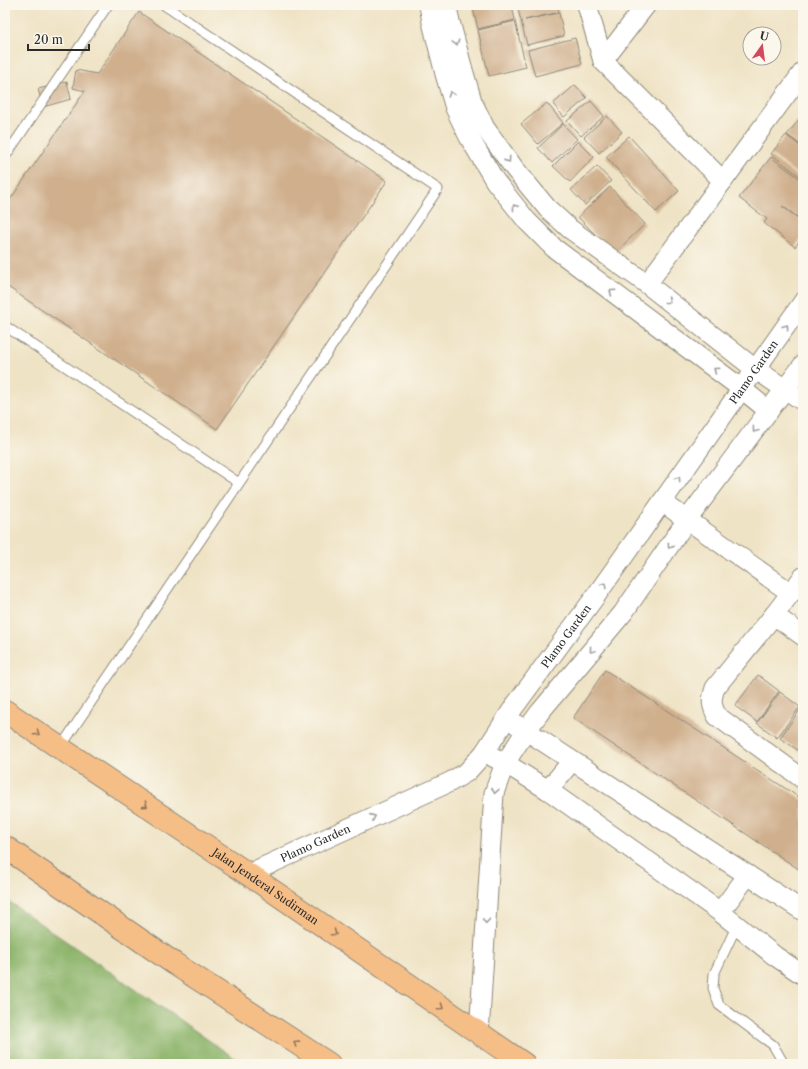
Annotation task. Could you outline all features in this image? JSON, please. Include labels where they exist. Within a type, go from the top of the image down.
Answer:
[{"type":"highway","name":"Jalan Jenderal Sudirman","points":[[5,711],[248,874],[524,1064]]},
{"type":"highway","points":[[5,847],[175,964],[329,1064]]},
{"type":"highway","points":[[5,861],[175,964]]},
{"type":"street","points":[[429,5],[445,74],[455,108],[495,181],[527,221],[554,248],[742,389],[769,411]]},
{"type":"street","points":[[447,5],[449,18],[472,101],[485,128],[514,168],[547,208],[570,230],[647,284],[755,369],[803,401]]},
{"type":"street","points":[[587,5],[603,61],[723,181]]},
{"type":"street","points":[[603,61],[646,5]]},
{"type":"street","points":[[647,284],[803,72]]},
{"type":"street","name":"Plamo Garden","points":[[248,874],[450,782],[467,772],[484,753],[507,718],[595,597],[803,302]]},
{"type":"street","points":[[479,1034],[494,792],[505,763],[540,712],[623,613],[688,520],[803,364]]},
{"type":"street","points":[[662,502],[791,593]]},
{"type":"street","points":[[803,577],[715,688],[712,698],[712,708],[717,716],[803,779]]},
{"type":"street","points":[[774,615],[803,636]]},
{"type":"street","points":[[507,718],[803,911]]},
{"type":"street","points":[[484,753],[505,763],[548,790],[720,912],[775,956],[803,974]]},
{"type":"street","points":[[548,790],[572,761]]},
{"type":"street","points":[[720,912],[748,875]]},
{"type":"lane","points":[[5,156],[108,5]]},
{"type":"lane","points":[[60,748],[438,189],[164,5]]},
{"type":"lane","points":[[5,326],[239,483]]},
{"type":"lane","points":[[737,926],[714,974],[713,988],[719,1005],[773,1045],[784,1064]]},
{"type":"green space","points":[[5,899],[243,1064],[5,1064]]},
{"type":"building","points":[[472,5],[512,5],[515,20],[478,29]]},
{"type":"building","points":[[517,5],[557,5],[559,12],[525,20],[559,13],[564,36],[527,45]]},
{"type":"building","points":[[139,12],[387,181],[217,429],[5,285],[5,207],[85,91],[73,88],[76,70],[97,74]]},
{"type":"building","points":[[515,21],[526,67],[489,76],[478,30]]},
{"type":"building","points":[[575,38],[582,64],[535,76],[528,50]]},
{"type":"building","points":[[67,82],[71,99],[43,107],[38,89]]},
{"type":"building","points":[[575,85],[587,98],[564,117],[553,104]]},
{"type":"building","points":[[591,101],[604,116],[581,136],[567,121]]},
{"type":"building","points":[[547,103],[563,123],[538,144],[521,124]]},
{"type":"building","points":[[803,114],[803,147],[787,135]]},
{"type":"building","points":[[607,116],[622,132],[599,153],[584,137]]},
{"type":"building","points":[[563,124],[577,139],[552,163],[538,148]]},
{"type":"building","points":[[786,135],[803,148],[802,178],[771,154]]},
{"type":"building","points":[[629,136],[679,191],[656,212],[606,157]]},
{"type":"building","points":[[578,141],[594,157],[570,182],[553,166]]},
{"type":"building","points":[[771,157],[802,180],[803,179],[803,187],[799,185],[803,188],[803,221],[782,206],[803,222],[803,236],[795,247],[764,223],[767,219],[739,198]]},
{"type":"building","points":[[597,166],[611,181],[585,205],[571,190]]},
{"type":"building","points":[[610,187],[645,224],[614,254],[578,217]]},
{"type":"building","points":[[605,670],[803,800],[803,872],[573,718]]},
{"type":"building","points":[[758,675],[779,691],[757,722],[735,706]]},
{"type":"building","points":[[780,692],[800,707],[777,738],[757,723]]},
{"type":"building","points":[[802,707],[803,751],[802,753],[780,738]]}]
